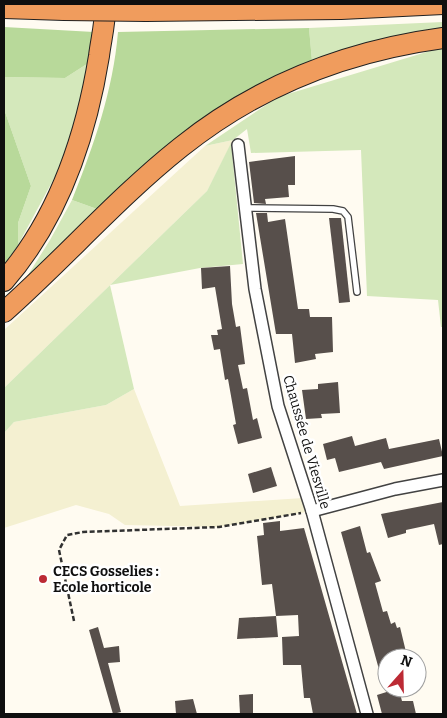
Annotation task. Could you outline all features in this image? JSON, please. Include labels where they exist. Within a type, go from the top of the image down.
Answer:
[{"type":"highway","points":[[4,281],[38,233],[62,185],[79,144],[91,103],[105,4]]},
{"type":"highway","points":[[4,8],[146,11],[341,9],[443,4]]},
{"type":"highway","points":[[4,312],[106,213],[181,146],[240,104],[291,79],[356,55],[443,38]]},
{"type":"street","name":"Chaussée de Viesville","points":[[238,144],[255,289],[278,406],[312,511],[367,714]]},
{"type":"street","points":[[312,511],[395,489],[443,480]]},
{"type":"lane","points":[[246,208],[333,209],[342,211],[348,217],[357,292]]},
{"type":"path","points":[[74,621],[59,550],[67,535],[83,532],[219,527],[312,511]]},
{"type":"shaded area","points":[[233,140],[207,191],[4,388],[4,330],[205,146]]},
{"type":"shaded area","points":[[134,389],[180,506],[303,498],[312,511],[219,527],[125,525],[109,514],[76,505],[4,528],[4,433],[14,422],[106,405]]},
{"type":"green space","points":[[443,22],[443,28],[366,43],[312,61],[309,28]]},
{"type":"green space","points":[[4,27],[94,32],[90,62],[65,78],[4,77]]},
{"type":"green space","points":[[309,28],[312,61],[147,164],[97,209],[72,200],[88,159],[107,97],[118,32]]},
{"type":"green space","points":[[443,47],[443,327],[441,327],[438,300],[367,296],[361,150],[251,153],[247,129],[233,140],[205,146],[278,97]]},
{"type":"green space","points":[[90,62],[78,118],[65,158],[18,245],[18,223],[31,186],[4,109],[4,77],[65,78]]},
{"type":"green space","points":[[4,109],[31,186],[18,223],[18,245],[4,265]]},
{"type":"green space","points":[[231,143],[243,264],[200,268],[110,285],[207,191]]},
{"type":"green space","points":[[72,200],[97,209],[23,283],[50,240]]},
{"type":"green space","points":[[110,285],[134,389],[106,405],[14,422],[4,433],[4,388]]},
{"type":"building","points":[[295,156],[295,185],[288,185],[289,197],[265,199],[266,204],[254,203],[249,162]]},
{"type":"building","points":[[256,213],[267,213],[268,222],[285,219],[298,309],[309,309],[310,317],[332,317],[333,352],[315,354],[316,359],[295,363],[292,334],[276,334]]},
{"type":"building","points":[[329,218],[341,218],[350,302],[339,303]]},
{"type":"building","points":[[230,266],[232,304],[236,327],[240,326],[245,364],[238,365],[243,389],[247,388],[253,420],[257,418],[262,438],[238,444],[233,425],[236,424],[228,379],[225,380],[220,349],[214,350],[211,335],[218,335],[217,330],[222,329],[215,287],[202,289],[201,268]]},
{"type":"building","points":[[338,382],[340,413],[321,414],[322,418],[306,419],[302,390],[318,389],[318,384]]},
{"type":"building","points":[[352,436],[355,446],[386,438],[389,449],[439,439],[443,456],[384,469],[381,462],[339,472],[335,458],[327,460],[323,444]]},
{"type":"building","points":[[271,467],[277,486],[253,493],[248,474]]},
{"type":"building","points":[[443,502],[443,544],[439,545],[434,524],[406,530],[406,533],[388,538],[381,514]]},
{"type":"building","points":[[280,521],[280,531],[304,528],[357,714],[313,714],[310,698],[304,698],[301,665],[283,665],[282,637],[299,636],[298,615],[276,616],[272,584],[262,585],[257,536],[264,535],[263,523]]},
{"type":"building","points":[[360,526],[367,553],[370,552],[381,581],[375,583],[383,612],[387,611],[391,624],[395,622],[397,628],[400,627],[405,648],[377,648],[377,662],[341,532]]},
{"type":"building","points":[[276,616],[278,637],[237,639],[239,618]]},
{"type":"building","points":[[98,627],[104,648],[119,646],[120,662],[108,663],[121,712],[113,714],[89,630]]},
{"type":"building","points":[[253,694],[253,714],[240,714],[239,695]]},
{"type":"building","points":[[378,698],[401,698],[402,701],[413,701],[416,714],[382,714]]},
{"type":"building","points":[[193,699],[197,714],[176,714],[175,701]]},
{"type":"place","name":"CECS Gosselies : Ecole horticole","points":[[43,579]]}]
